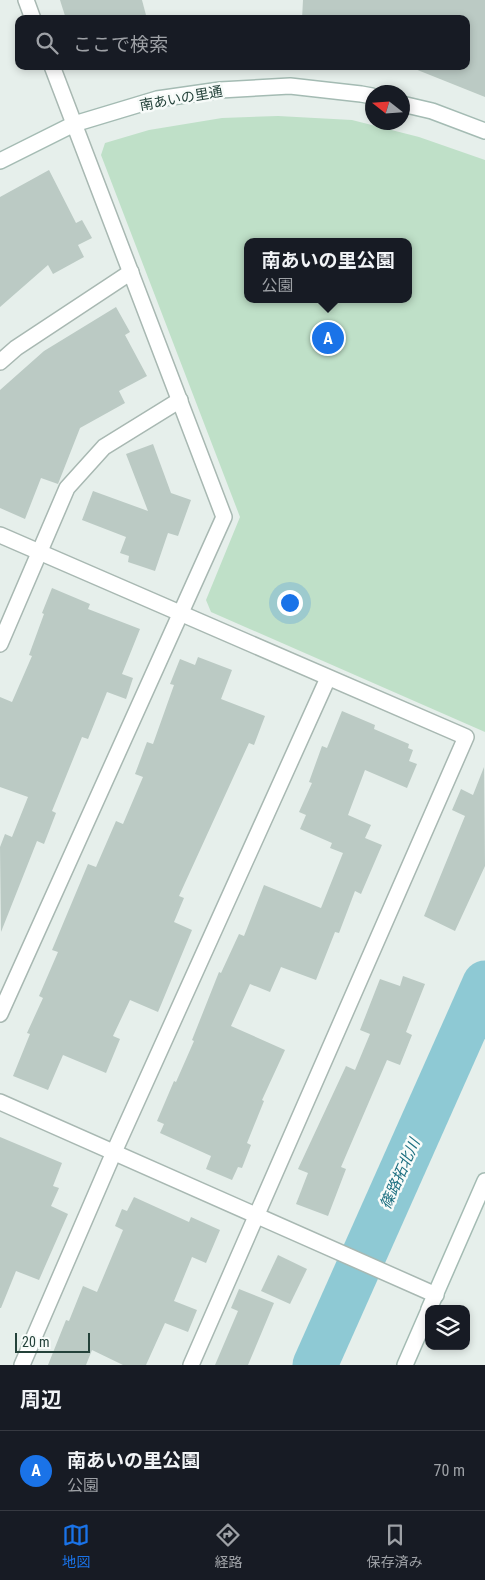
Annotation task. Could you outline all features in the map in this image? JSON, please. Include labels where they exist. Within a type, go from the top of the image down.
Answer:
[{"type":"street","points":[[26,0],[32,15]]},
{"type":"street","points":[[0,1014],[224,517],[54,70]]},
{"type":"street","name":"南あいの里通","points":[[0,161],[74,124],[157,99],[220,90],[290,86],[365,95]]},
{"type":"street","points":[[410,106],[432,111],[485,131]]},
{"type":"street","points":[[0,362],[16,348],[131,272]]},
{"type":"street","points":[[0,644],[67,488],[104,447],[180,400]]},
{"type":"street","points":[[0,535],[180,615],[466,737],[258,1216],[191,1365]]},
{"type":"street","points":[[22,1365],[114,1152],[328,678]]},
{"type":"street","points":[[0,1102],[436,1294]]},
{"type":"street","points":[[431,1305],[485,1182]]},
{"type":"street","points":[[405,1365],[425,1319]]},
{"type":"green space","points":[[278,116],[352,120],[365,123],[365,130],[391,130],[419,137],[485,160],[485,732],[211,612],[206,600],[240,517],[101,155],[105,143],[149,130],[222,118]]},
{"type":"building","points":[[60,0],[142,0],[146,15],[65,15]]},
{"type":"building","points":[[303,0],[485,0],[485,97],[418,70],[470,70],[470,15],[302,15]]},
{"type":"building","points":[[49,170],[76,223],[82,220],[92,238],[78,245],[84,257],[53,274],[48,265],[0,307],[0,197]]},
{"type":"building","points":[[116,307],[130,332],[125,335],[147,376],[119,391],[125,403],[80,428],[58,484],[41,478],[25,519],[0,508],[0,390],[44,351]]},
{"type":"building","points":[[153,444],[171,493],[191,500],[178,536],[168,533],[155,571],[128,562],[129,556],[120,553],[126,537],[82,520],[93,491],[148,511],[126,454]]},
{"type":"building","points":[[52,588],[90,604],[88,609],[140,629],[122,674],[133,678],[126,699],[107,692],[88,739],[82,737],[52,811],[56,813],[44,844],[37,841],[1,932],[0,847],[5,834],[12,837],[28,797],[0,787],[0,697],[12,702],[32,656],[29,655]]},
{"type":"building","points":[[198,657],[232,670],[221,699],[265,716],[254,745],[249,743],[179,896],[184,898],[174,922],[192,930],[158,1012],[130,1000],[113,1036],[120,1039],[106,1073],[63,1055],[48,1090],[13,1076],[30,1034],[27,1033],[43,998],[39,996],[58,952],[52,950],[88,864],[96,867],[116,821],[123,824],[143,777],[135,774],[147,742],[153,744],[174,685],[170,684],[180,659],[195,665]]},
{"type":"building","points":[[342,711],[375,725],[374,729],[409,744],[408,748],[413,750],[409,761],[417,764],[407,788],[365,770],[348,815],[371,825],[365,838],[382,845],[361,894],[355,891],[339,933],[335,932],[316,980],[281,967],[270,992],[250,984],[231,1026],[285,1050],[262,1100],[264,1101],[247,1143],[251,1145],[242,1168],[238,1167],[232,1180],[206,1169],[211,1156],[160,1133],[164,1124],[157,1121],[194,1041],[192,1040],[219,972],[221,973],[239,934],[244,936],[264,885],[321,908],[343,853],[330,848],[332,843],[300,829],[306,815],[299,812],[312,783],[309,782],[322,746],[327,748]]},
{"type":"building","points":[[484,767],[485,866],[455,931],[424,916],[465,816],[452,810],[461,789],[473,795]]},
{"type":"building","points":[[403,976],[425,984],[406,1032],[412,1035],[400,1065],[387,1060],[341,1167],[346,1169],[328,1216],[296,1204],[308,1173],[298,1169],[346,1066],[355,1070],[370,1034],[360,1030],[380,979],[400,986]]},
{"type":"building","points":[[0,1137],[62,1163],[53,1186],[59,1188],[51,1206],[68,1214],[39,1280],[16,1271],[1,1308],[0,1308]]},
{"type":"building","points":[[134,1197],[189,1222],[191,1217],[220,1230],[206,1263],[192,1257],[174,1301],[197,1310],[188,1332],[165,1323],[146,1365],[123,1365],[92,1350],[86,1365],[48,1365],[66,1320],[69,1321],[83,1286],[97,1292],[123,1230],[115,1226],[122,1209],[127,1211]]},
{"type":"building","points":[[278,1255],[307,1269],[290,1304],[261,1291]]},
{"type":"building","points":[[239,1289],[274,1303],[248,1365],[215,1365],[238,1311],[231,1308]]},
{"type":"waterway","name":"篠路拓北川","points":[[315,1365],[485,983]]},
{"type":"place","name":"南あいの里公園","points":[[328,338]]}]
